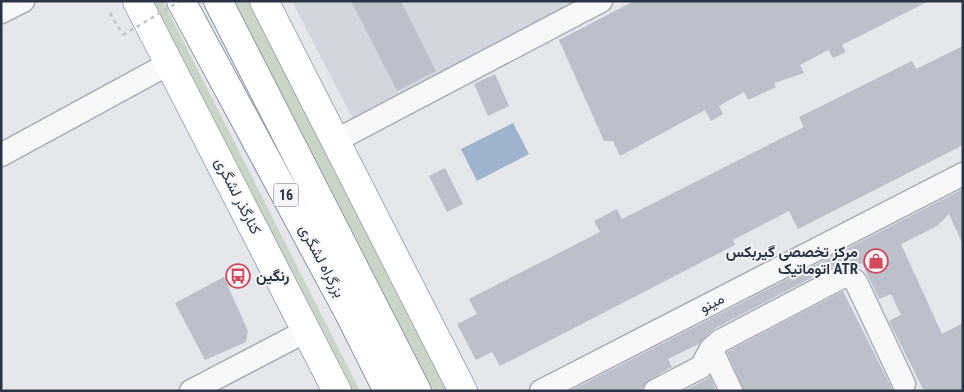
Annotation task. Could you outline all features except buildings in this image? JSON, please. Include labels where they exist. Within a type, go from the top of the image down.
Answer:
[{"type":"main road","name":"کنارگذر لشگری","points":[[137,1],[337,391]]},
{"type":"main road","name":"بزرگراه لشگری","points":[[180,1],[349,313],[388,391]]},
{"type":"main road","name":"بزرگراه لشگری","points":[[218,1],[417,391]]},
{"type":"main road","points":[[264,1],[463,391]]},
{"type":"lane","points":[[1,12],[23,1]]},
{"type":"lane","points":[[335,140],[601,1]]},
{"type":"lane","points":[[1,155],[170,63]]},
{"type":"lane","name":"مینو","points":[[541,391],[963,174]]},
{"type":"lane","points":[[655,391],[701,367],[711,349],[720,341],[842,277],[850,277],[856,282],[904,384]]},
{"type":"lane","points":[[192,391],[306,331]]},
{"type":"lane","points":[[711,349],[731,391]]},
{"type":"path","points":[[110,13],[122,35],[180,1]]},
{"type":"shaded area","points":[[292,1],[611,1],[356,125]]},
{"type":"green space","points":[[143,1],[163,1],[360,391],[341,391]]},
{"type":"green space","points":[[235,1],[255,1],[451,391],[434,391]]},
{"type":"water","points":[[513,123],[529,154],[477,181],[461,149]]},
{"type":"place","name":"مرکز تخصصی گیربکس اتوماتیک ATR","points":[[876,261]]},
{"type":"place","name":"رنگین","points":[[238,276]]}]
